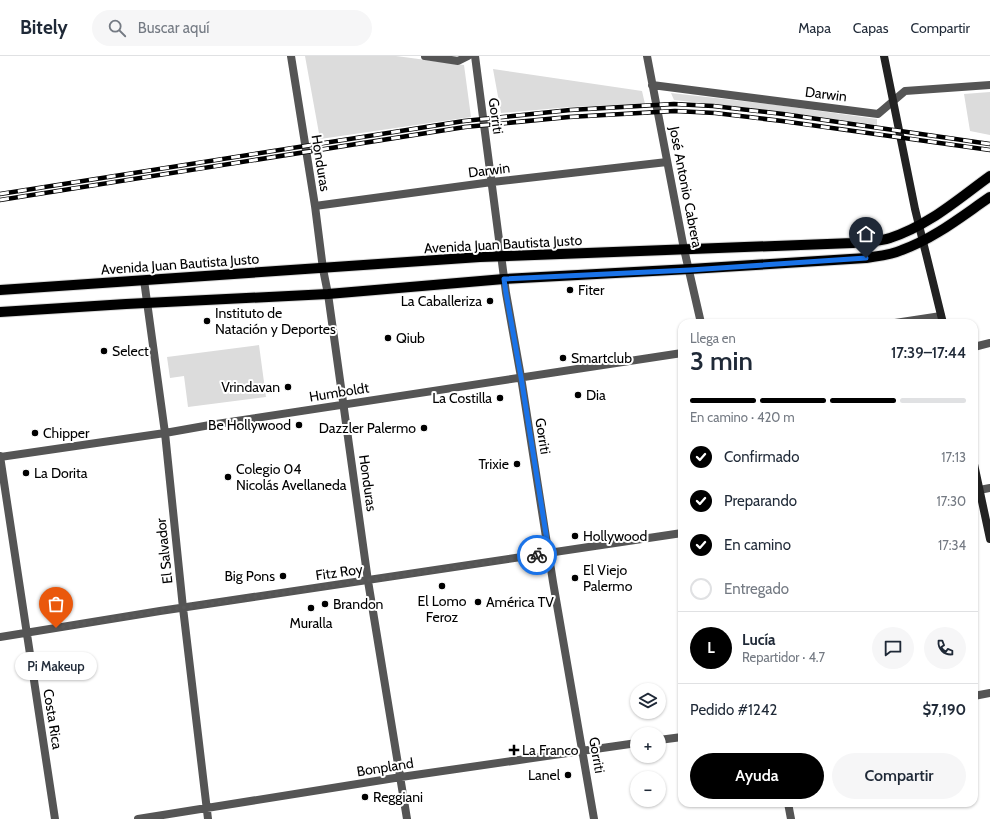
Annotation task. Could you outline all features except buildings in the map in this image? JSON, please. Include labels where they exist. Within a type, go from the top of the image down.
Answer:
[{"type":"main road","name":"Avenida Juan Bautista Justo","points":[[0,290],[501,257],[853,243],[888,238],[919,226],[990,176]]},
{"type":"main road","points":[[0,312],[147,302],[328,294],[504,279],[690,270],[866,258],[902,251],[923,241],[944,229],[990,197]]},
{"type":"street","name":"Honduras","points":[[291,56],[315,206],[322,269],[328,294],[368,581],[407,819]]},
{"type":"street","points":[[425,56],[458,60],[468,56]]},
{"type":"street","name":"Gorriti","points":[[475,56],[506,293],[594,819]]},
{"type":"street","name":"José Antonio Cabrera","points":[[647,56],[684,249],[700,319]]},
{"type":"street","points":[[884,56],[919,226],[942,319]]},
{"type":"street","name":"Darwin","points":[[652,85],[878,114],[905,91],[990,85]]},
{"type":"street","name":"Darwin","points":[[315,206],[492,182],[667,162]]},
{"type":"street","name":"El Salvador","points":[[144,280],[165,433],[183,608],[208,819]]},
{"type":"street","points":[[978,346],[990,343]]},
{"type":"street","name":"Humboldt","points":[[0,457],[678,354]]},
{"type":"street","name":"Costa Rica","points":[[0,457],[55,819]]},
{"type":"street","points":[[978,490],[990,488]]},
{"type":"street","points":[[978,494],[990,539]]},
{"type":"street","name":"Fitz Roy","points":[[0,636],[678,534]]},
{"type":"street","points":[[978,695],[990,693]]},
{"type":"street","points":[[666,739],[678,738]]},
{"type":"street","name":"Bonpland","points":[[138,819],[401,778],[630,745]]},
{"type":"street","points":[[789,807],[791,819]]},
{"type":"shaded area","points":[[305,56],[396,56],[464,65],[471,117],[320,139]]},
{"type":"shaded area","points":[[493,69],[642,91],[645,104],[570,107],[501,113]]},
{"type":"shaded area","points":[[990,92],[990,135],[970,131],[964,94]]},
{"type":"shaded area","points":[[671,93],[777,105],[877,119],[877,125],[776,111],[674,100]]},
{"type":"shaded area","points":[[259,345],[266,397],[188,407],[184,376],[170,378],[167,357]]},
{"type":"railway","points":[[0,194],[464,121],[570,110],[674,104],[713,106],[783,114],[990,144]]},
{"type":"railway","points":[[0,200],[465,127],[569,117],[675,111],[715,113],[782,121],[990,150]]},
{"type":"way so far","points":[[56,628],[160,611],[537,555]]},
{"type":"place","name":"Fiter","points":[[570,290]]},
{"type":"place","name":"La Caballeriza","points":[[490,301]]},
{"type":"place","name":"Instituto de Natación y Deportes","points":[[207,321]]},
{"type":"place","name":"Qiub","points":[[388,338]]},
{"type":"place","name":"Select","points":[[104,351]]},
{"type":"place","name":"Smartclub","points":[[563,358]]},
{"type":"place","name":"Vrindavan","points":[[288,387]]},
{"type":"place","name":"Dia","points":[[578,395]]},
{"type":"place","name":"La Costilla","points":[[500,398]]},
{"type":"place","name":"Be Hollywood","points":[[299,425]]},
{"type":"place","name":"Dazzler Palermo","points":[[424,428]]},
{"type":"place","name":"Chipper","points":[[35,433]]},
{"type":"place","name":"Trixie","points":[[517,464]]},
{"type":"place","name":"La Dorita","points":[[26,473]]},
{"type":"place","name":"Colegio 04 Nicolás Avellaneda","points":[[228,477]]},
{"type":"place","name":"Hollywood","points":[[575,536]]},
{"type":"place","name":"Big Pons","points":[[283,576]]},
{"type":"place","name":"El Viejo Palermo","points":[[575,578]]},
{"type":"place","name":"El Lomo Feroz","points":[[442,586]]},
{"type":"place","name":"América TV","points":[[478,602]]},
{"type":"place","name":"Brandon","points":[[325,604]]},
{"type":"place","name":"Muralla","points":[[311,608]]},
{"type":"place","name":"Pi Makeup","points":[[56,628]]},
{"type":"place","name":"La Franco","points":[[514,750]]},
{"type":"place","name":"Lanel","points":[[568,775]]},
{"type":"place","name":"Reggiani","points":[[365,797]]},
{"type":"route","points":[[537,555],[549,553],[504,279],[690,270],[866,258]]}]
